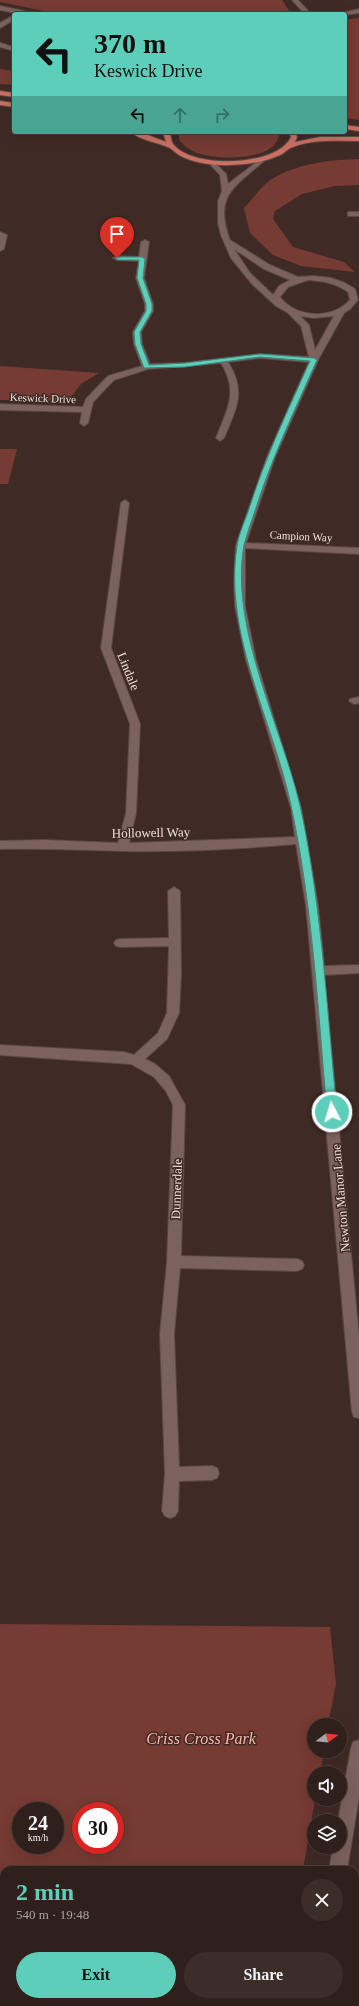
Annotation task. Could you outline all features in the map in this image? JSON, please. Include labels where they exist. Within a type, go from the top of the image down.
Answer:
[{"type":"highway","points":[[0,93],[12,95]]},
{"type":"highway","points":[[0,103],[12,105]]},
{"type":"highway","points":[[347,127],[359,129]]},
{"type":"highway","points":[[139,134],[170,146]]},
{"type":"highway","points":[[166,134],[165,139],[170,146],[179,153],[211,162],[229,163],[263,159],[275,155],[291,145],[326,138],[359,139]]},
{"type":"highway","points":[[291,145],[294,137],[293,134]]},
{"type":"street","points":[[295,0],[306,12]]},
{"type":"street","points":[[0,8],[16,12]]},
{"type":"street","points":[[347,13],[359,11]]},
{"type":"street","points":[[0,26],[12,18]]},
{"type":"street","points":[[0,44],[12,47]]},
{"type":"street","points":[[226,191],[263,159]]},
{"type":"street","points":[[211,162],[223,174],[226,191],[220,208],[221,225],[231,254],[246,275],[305,325],[314,360]]},
{"type":"street","points":[[351,214],[359,214]]},
{"type":"street","points":[[0,234],[3,235],[3,242],[0,249]]},
{"type":"street","points":[[145,242],[140,278],[149,304],[149,311],[137,332],[138,344],[146,367]]},
{"type":"street","points":[[228,242],[267,267],[298,280]]},
{"type":"street","points":[[117,258],[142,259]]},
{"type":"street","points":[[279,304],[276,297],[278,290],[286,284],[298,280],[319,278],[330,280],[355,290]]},
{"type":"street","name":"Newton Manor Lane","points":[[355,290],[354,300],[351,305],[340,312],[314,360],[270,456],[241,545],[238,581],[240,606],[251,660],[294,800],[312,906],[359,1412]]},
{"type":"street","points":[[289,310],[305,315],[324,315],[340,312]]},
{"type":"street","name":"Keswick Drive","points":[[84,423],[89,401],[111,378],[146,367],[185,365],[260,356],[314,360]]},
{"type":"street","points":[[220,438],[237,392],[236,384],[231,371],[223,360]]},
{"type":"street","name":"Keswick Drive","points":[[0,407],[86,410]]},
{"type":"street","name":"Lindale","points":[[123,847],[131,813],[136,724],[106,648],[125,503]]},
{"type":"street","name":"Campion Way","points":[[241,545],[359,551]]},
{"type":"street","name":"Hollowell Way","points":[[0,846],[44,844],[123,847],[267,843],[302,840]]},
{"type":"street","points":[[137,1059],[163,1036],[173,1013],[174,890]]},
{"type":"street","points":[[120,943],[174,942]]},
{"type":"street","points":[[319,971],[359,969]]},
{"type":"street","name":"Dunnerdale","points":[[0,1050],[137,1059],[163,1076],[175,1094],[179,1105],[174,1262],[167,1334],[172,1474],[170,1511]]},
{"type":"street","points":[[174,1262],[297,1265]]},
{"type":"street","points":[[172,1474],[212,1473]]},
{"type":"street","points":[[339,1866],[359,1748]]},
{"type":"green space","points":[[0,0],[282,0],[290,12],[48,12],[0,2]]},
{"type":"green space","points":[[359,18],[359,120],[347,118],[347,20]]},
{"type":"green space","points":[[0,69],[12,71],[12,85],[0,84]]},
{"type":"green space","points":[[179,134],[278,134],[279,136],[275,144],[266,151],[256,155],[230,158],[194,152],[179,140]]},
{"type":"green space","points":[[359,159],[359,185],[335,186],[302,194],[275,211],[273,219],[293,247],[344,262],[355,272],[301,266],[273,255],[250,233],[244,208],[261,188],[272,179],[292,169],[314,163]]},
{"type":"green space","points":[[0,366],[99,373],[81,384],[68,401],[0,400]]},
{"type":"green space","points":[[0,449],[17,449],[8,484],[0,484]]},
{"type":"green space","name":"Criss Cross Park","points":[[0,1624],[330,1627],[336,1684],[329,1718],[307,1718],[307,1758],[323,1758],[321,1766],[307,1766],[307,1806],[314,1806],[312,1814],[307,1814],[307,1846],[304,1866],[0,1866]]},
{"type":"route","points":[[117,258],[142,259],[140,278],[149,304],[149,311],[137,332],[138,344],[146,367],[185,365],[260,356],[293,357],[314,360],[307,379],[270,456],[241,545],[238,581],[240,606],[251,660],[296,808],[302,840],[312,906],[332,1112]]}]
